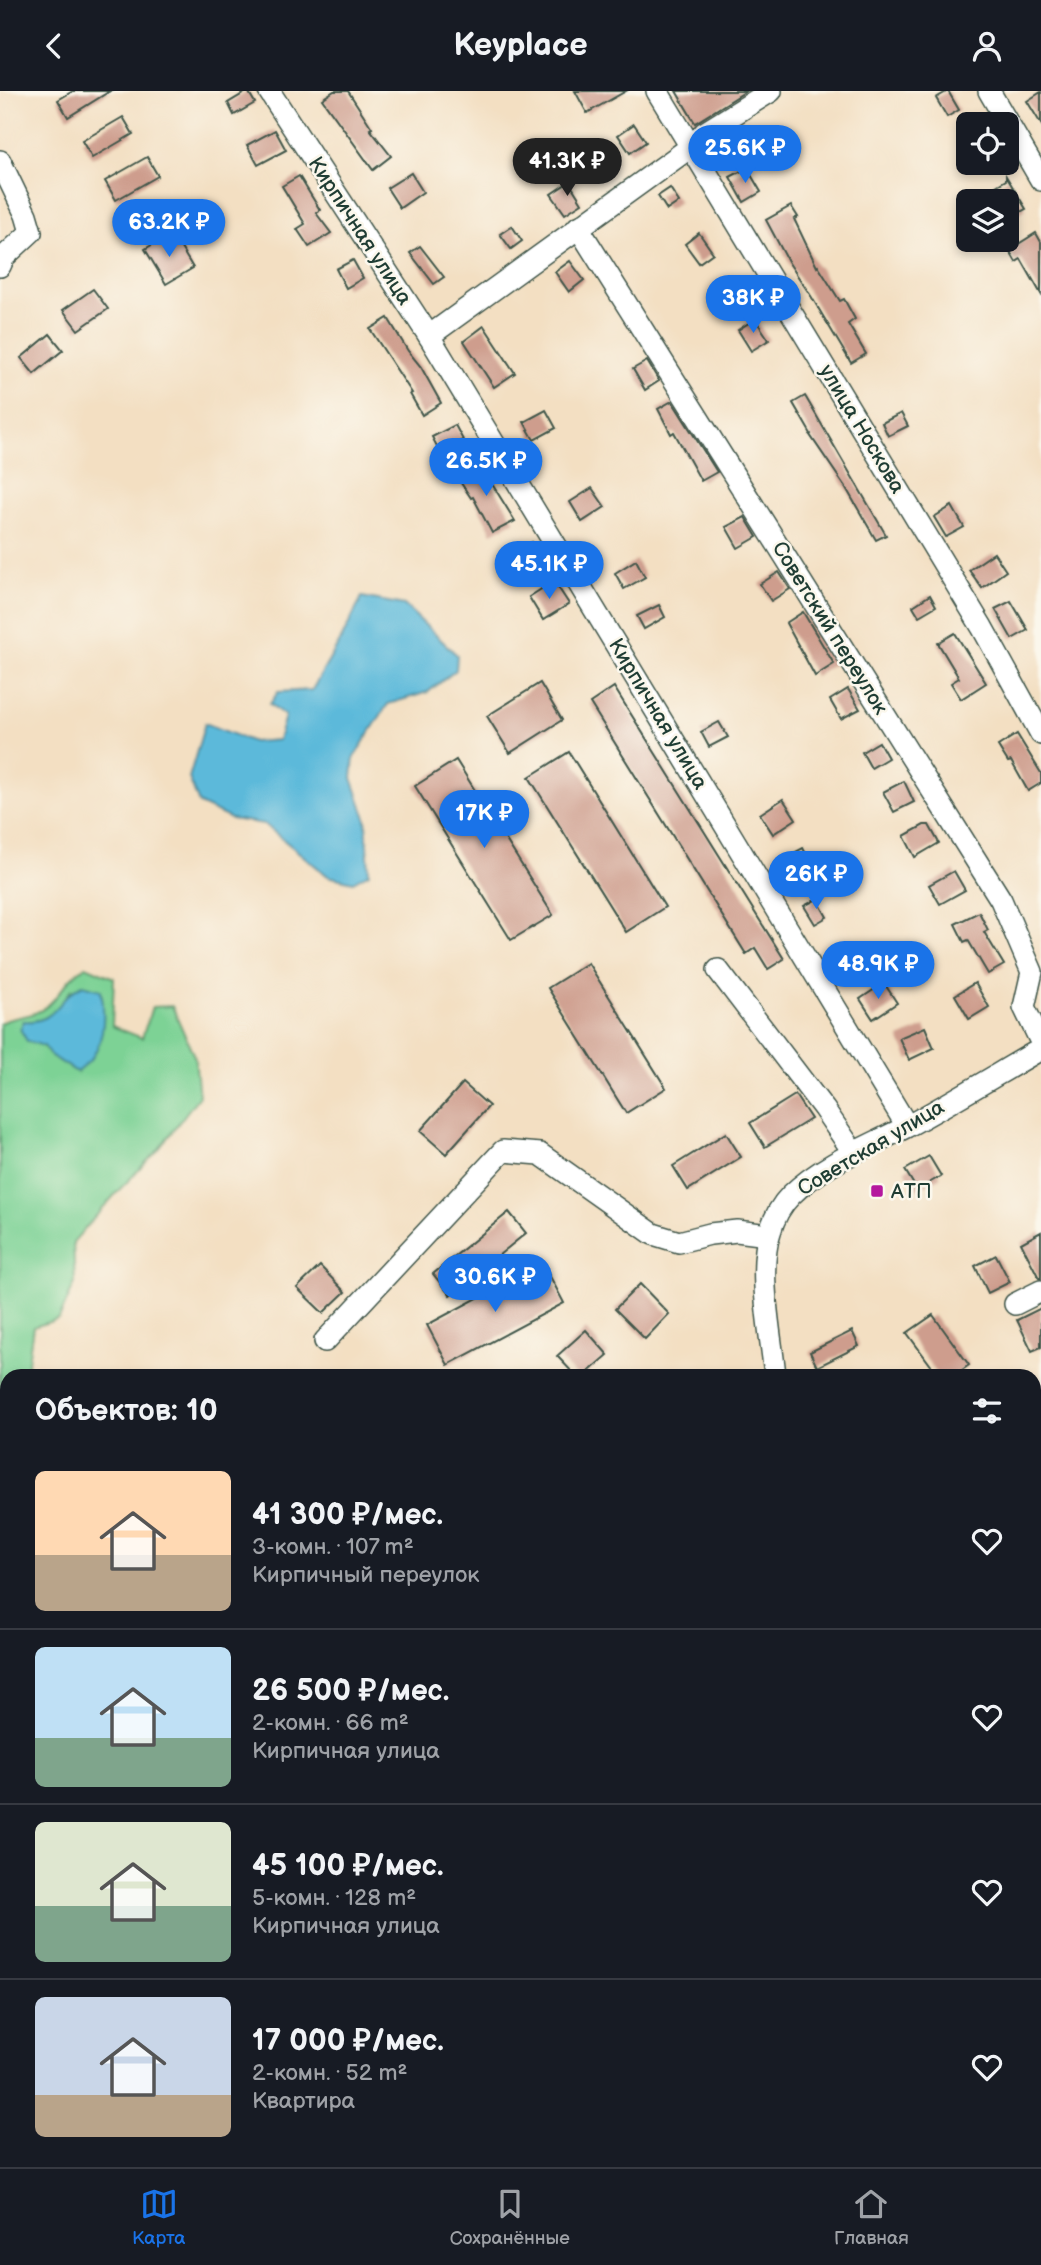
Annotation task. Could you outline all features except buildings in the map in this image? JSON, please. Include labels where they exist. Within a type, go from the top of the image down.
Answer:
[{"type":"street","name":"Кирпичная улица","points":[[269,91],[429,336],[907,1126]]},
{"type":"street","name":"улица Носкова","points":[[657,91],[982,627],[1041,734]]},
{"type":"street","points":[[429,336],[692,146],[704,133],[771,91]]},
{"type":"street","points":[[989,91],[1041,180]]},
{"type":"street","points":[[0,161],[26,215],[31,232],[4,257],[0,266]]},
{"type":"street","name":"Советский переулок","points":[[578,227],[1000,900],[1032,972],[1024,1007],[1041,1042]]},
{"type":"street","points":[[718,970],[824,1109],[854,1153]]},
{"type":"street","name":"Советская улица","points":[[774,1369],[765,1277],[768,1234],[782,1206],[811,1179],[1041,1049]]},
{"type":"street","points":[[325,1341],[503,1151],[540,1154],[653,1234],[679,1242],[737,1231],[768,1234]]},
{"type":"street","points":[[1015,1304],[1041,1291]]},
{"type":"green space","points":[[86,966],[114,978],[112,1026],[142,1038],[152,1007],[172,1006],[195,1058],[199,1096],[158,1150],[73,1242],[75,1283],[59,1319],[33,1327],[27,1369],[0,1369],[0,1023],[42,1010],[53,1001],[68,981]],"holes":[[[71,990],[77,1072],[50,1055],[24,1021],[47,1017],[57,1009]]]},
{"type":"water","points":[[362,597],[404,605],[457,655],[456,670],[428,692],[388,704],[354,757],[352,778],[366,818],[369,873],[353,882],[328,876],[264,824],[231,819],[199,804],[189,778],[205,723],[253,742],[278,740],[285,716],[270,704],[278,692],[312,690]]},
{"type":"water","points":[[83,985],[101,990],[103,1024],[97,1049],[77,1072],[50,1055],[44,1046],[27,1041],[20,1029],[24,1021],[35,1021],[51,1014],[74,990]]},
{"type":"place","name":"АТП","points":[[877,1191]]}]
